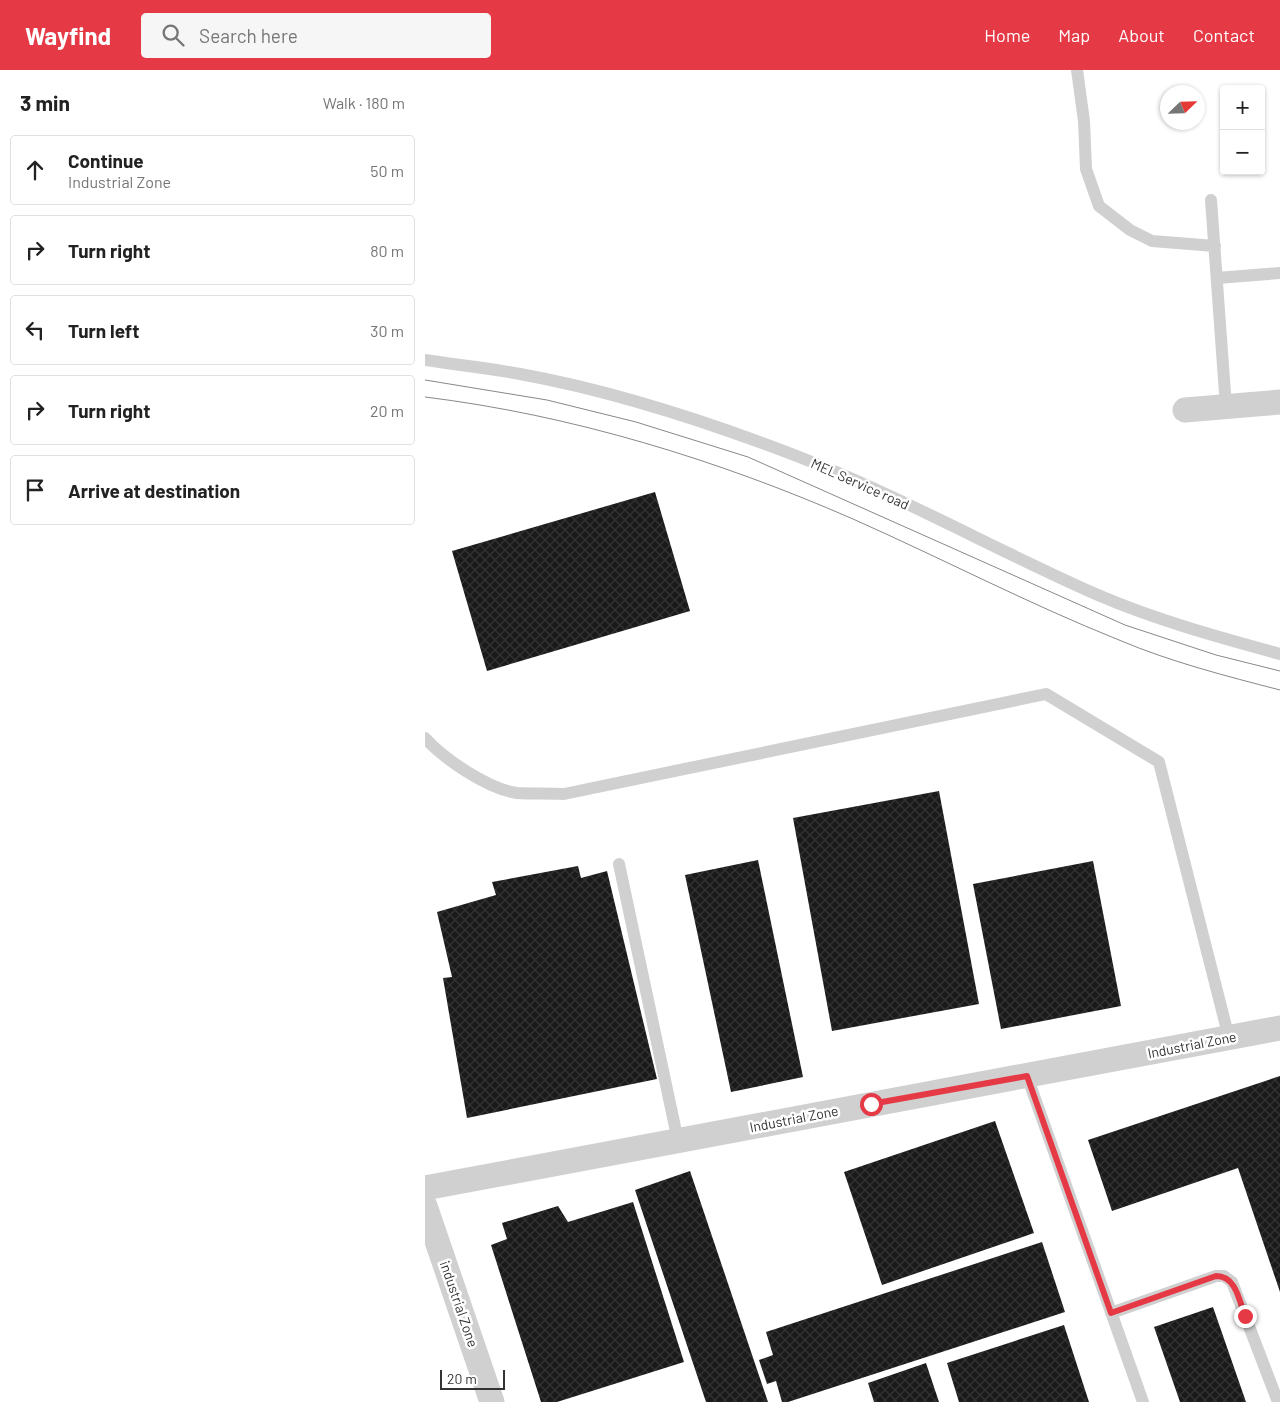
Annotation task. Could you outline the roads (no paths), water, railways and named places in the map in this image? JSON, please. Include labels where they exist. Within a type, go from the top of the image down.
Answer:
[{"type":"street","points":[[1185,410],[1280,402]]},
{"type":"street","name":"Industrial Zone","points":[[425,1188],[1280,1028]]},
{"type":"street","name":"industrial Zone","points":[[425,1206],[492,1402]]},
{"type":"lane","points":[[1077,70],[1084,121],[1085,168],[1099,206],[1130,230],[1151,241],[1215,246]]},
{"type":"lane","points":[[1211,200],[1226,407]]},
{"type":"lane","points":[[1217,278],[1280,273]]},
{"type":"lane","name":"MEL Service road","points":[[425,360],[521,374],[615,396],[699,421],[813,463],[924,512],[1099,595],[1200,632],[1280,654]]},
{"type":"lane","points":[[425,738],[439,753],[483,780],[515,792],[563,794],[1047,694],[1159,762],[1229,1038]]},
{"type":"lane","points":[[619,864],[678,1140]]},
{"type":"lane","points":[[1027,1076],[1143,1402]]},
{"type":"lane","points":[[1111,1313],[1216,1276],[1224,1276],[1232,1282],[1278,1402]]},
{"type":"tram line","points":[[425,380],[547,400],[636,422],[748,457],[1125,625],[1216,655],[1280,671]]},
{"type":"tram line","points":[[425,397],[535,415],[589,428],[697,459],[853,519],[1052,612],[1139,648],[1199,668],[1280,690]]}]
